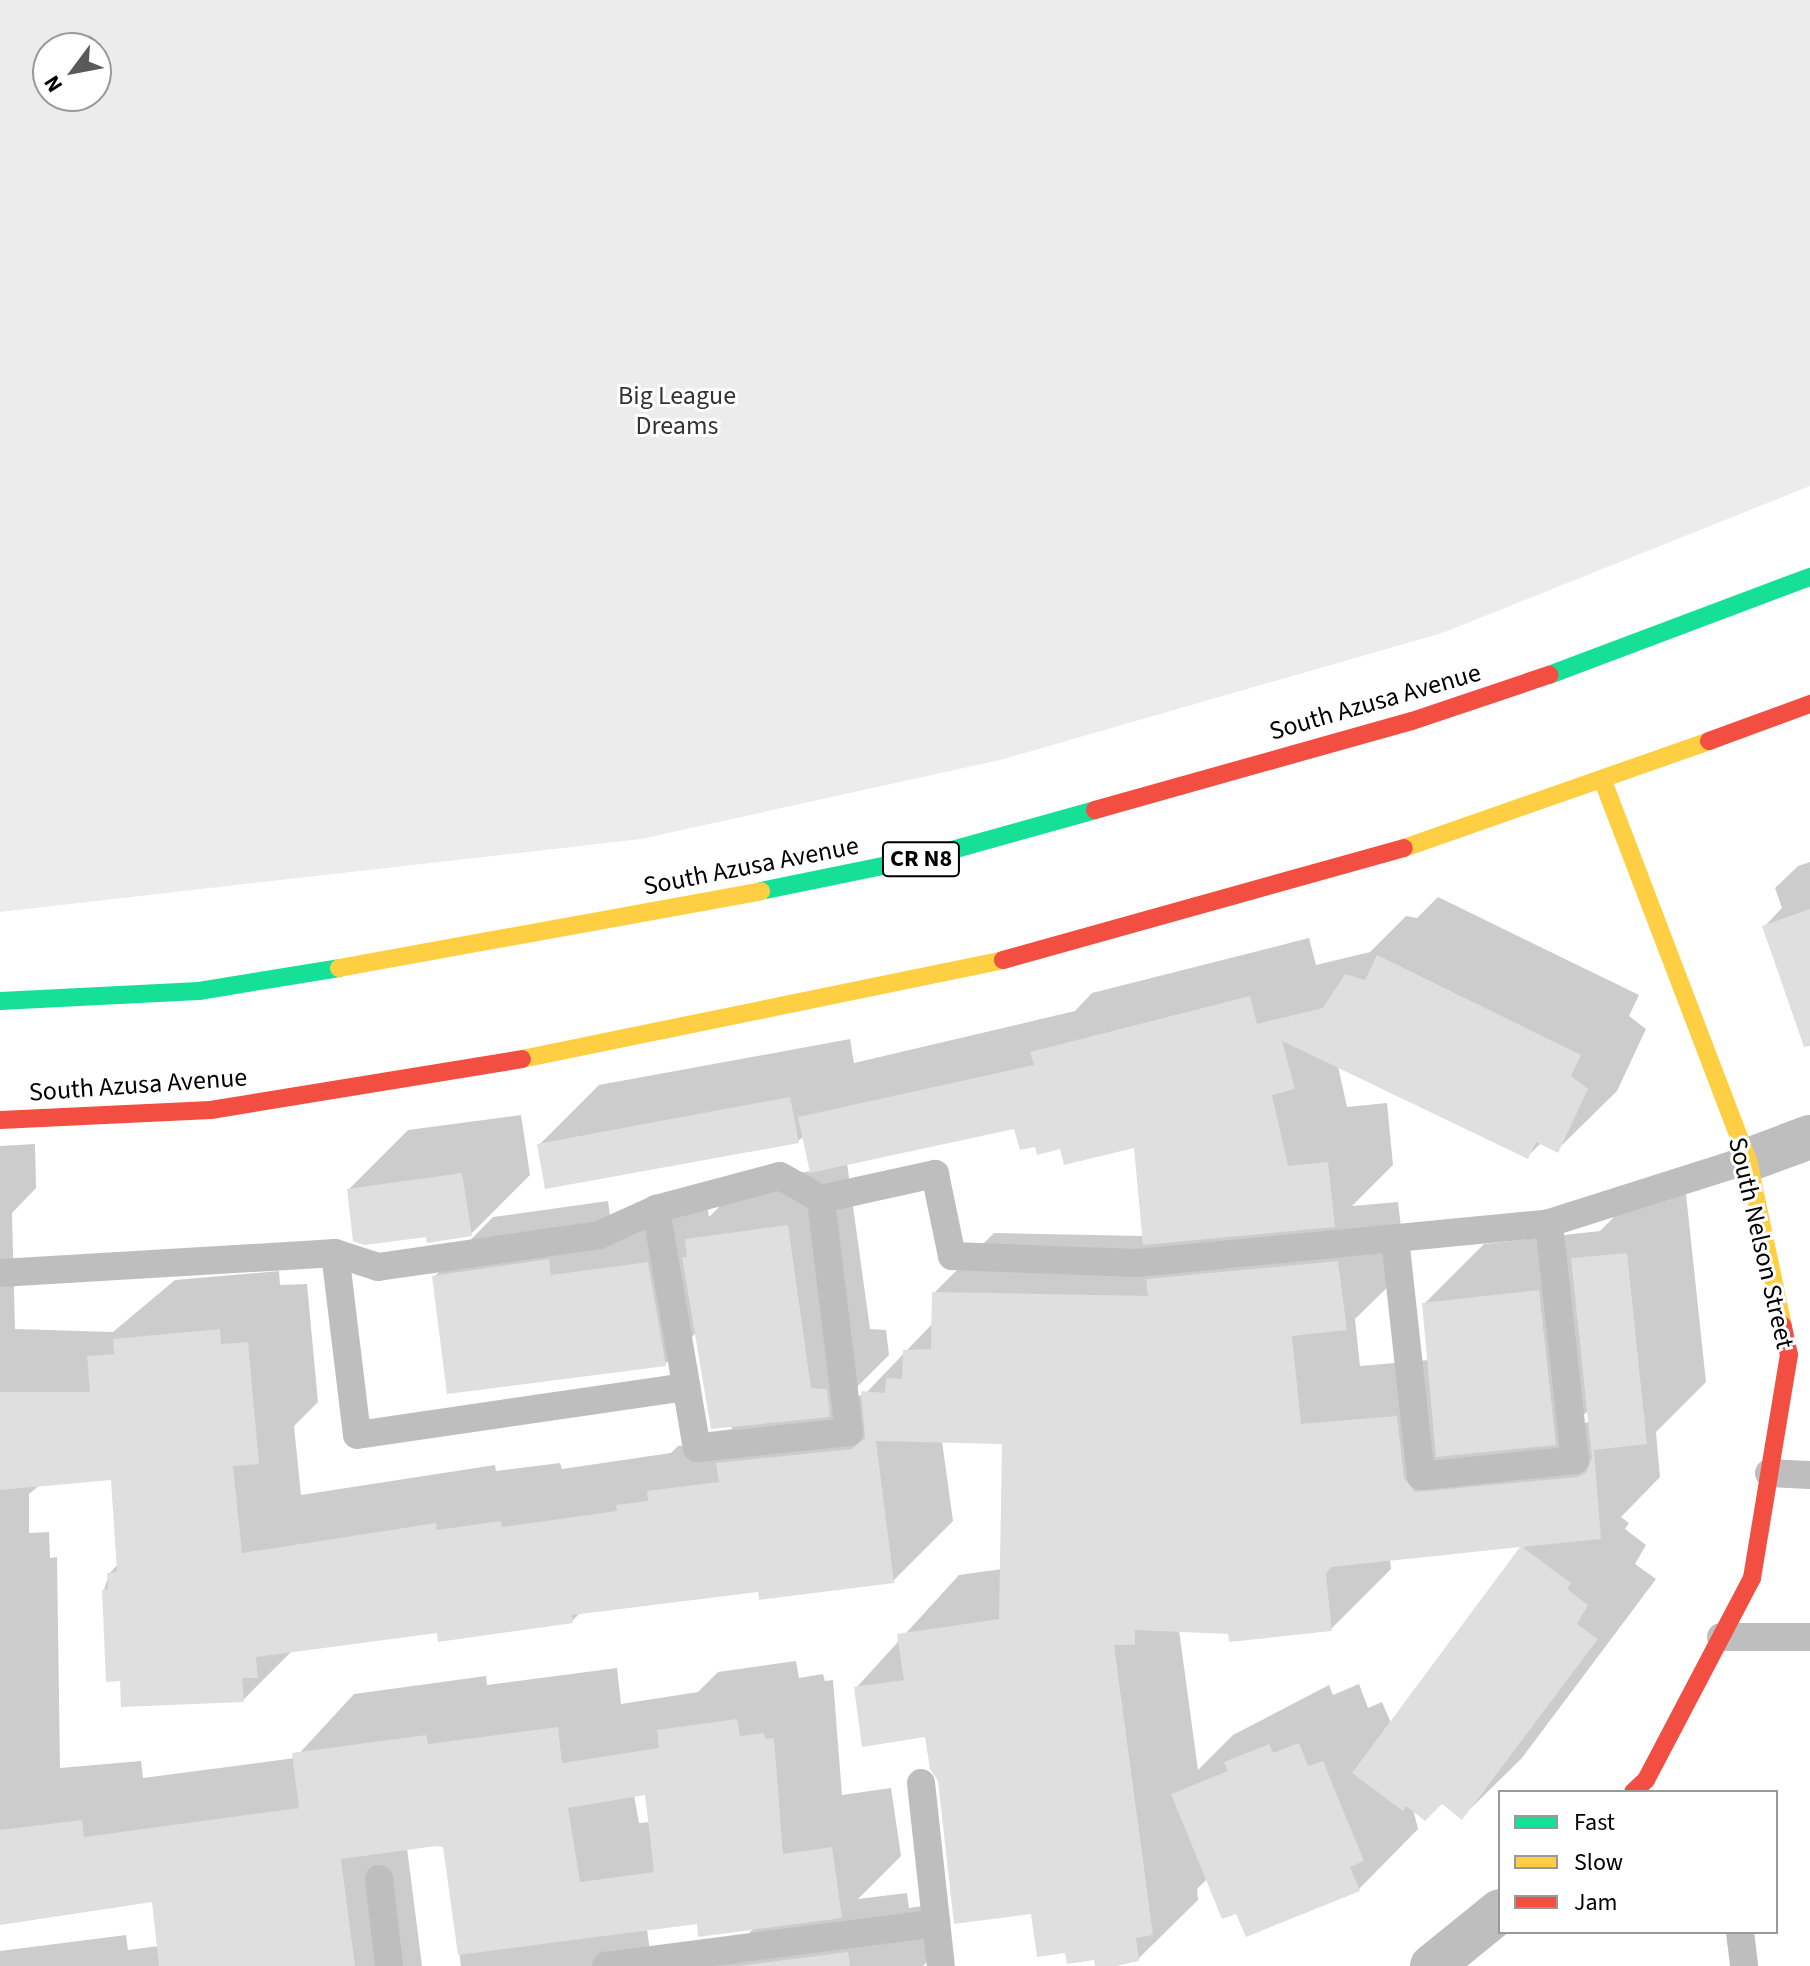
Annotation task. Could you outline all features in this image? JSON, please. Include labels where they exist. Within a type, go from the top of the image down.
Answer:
[{"type":"main road","name":"South Azusa Avenue","points":[[0,1001],[199,991],[552,933],[927,857],[1412,721],[1568,669],[1810,577]]},
{"type":"main road","name":"South Azusa Avenue","points":[[0,1120],[211,1110],[574,1051],[955,973],[1446,836],[1810,704]]},
{"type":"main road","name":"South Nelson Street","points":[[1603,781],[1748,1160],[1789,1355],[1752,1578],[1645,1788]]},
{"type":"street","points":[[1748,1160],[1810,1137]]},
{"type":"street","points":[[1432,1966],[1498,1913]]},
{"type":"lane","points":[[0,1273],[335,1253],[378,1267],[599,1235],[656,1209],[780,1176],[821,1199],[935,1174],[952,1256],[1137,1263],[1549,1223],[1748,1160]]},
{"type":"lane","points":[[656,1209],[697,1448],[849,1432],[821,1199]]},
{"type":"lane","points":[[1395,1238],[1421,1476],[1575,1460],[1549,1223]]},
{"type":"lane","points":[[335,1253],[357,1435],[687,1387]]},
{"type":"lane","points":[[1769,1473],[1810,1475]]},
{"type":"lane","points":[[1721,1637],[1810,1637]]},
{"type":"lane","points":[[921,1783],[941,1966]]},
{"type":"lane","points":[[379,1879],[389,1966]]},
{"type":"lane","points":[[606,1966],[936,1923]]},
{"type":"lane","points":[[1740,1934],[1744,1966]]},
{"type":"green space","name":"Big League Dreams","points":[[0,0],[1810,0],[1810,486],[1442,633],[1000,760],[641,839],[0,912]]},
{"type":"building","points":[[1810,909],[1810,1046],[1804,1047],[1762,926]]},
{"type":"building","points":[[1377,955],[1581,1055],[1571,1076],[1588,1089],[1558,1153],[1536,1142],[1528,1159],[1282,1041],[1295,1089],[1272,1095],[1288,1166],[1328,1162],[1335,1227],[1143,1245],[1134,1148],[1064,1165],[1060,1149],[1037,1155],[1035,1147],[1020,1150],[1014,1129],[810,1173],[798,1117],[1034,1065],[1030,1052],[1250,996],[1257,1024],[1323,1008],[1345,974],[1365,980]]},
{"type":"building","points":[[790,1097],[799,1143],[545,1189],[537,1144]]},
{"type":"building","points":[[462,1173],[472,1236],[427,1243],[426,1237],[365,1245],[353,1241],[347,1189]]},
{"type":"building","points":[[788,1225],[811,1388],[827,1389],[830,1417],[711,1429],[682,1257],[687,1257],[685,1239]]},
{"type":"building","points":[[1627,1253],[1647,1444],[1594,1450],[1601,1539],[1522,1547],[1571,1583],[1567,1589],[1588,1605],[1577,1624],[1598,1639],[1462,1820],[1442,1804],[1425,1821],[1406,1806],[1403,1811],[1352,1773],[1520,1547],[1331,1567],[1326,1574],[1332,1631],[1229,1642],[1228,1634],[1135,1630],[1135,1645],[1114,1645],[1153,1935],[1136,1938],[1139,1961],[1116,1966],[1095,1966],[1094,1960],[1067,1964],[1065,1953],[1037,1957],[1031,1914],[954,1924],[938,1781],[930,1769],[925,1737],[862,1747],[854,1687],[904,1680],[897,1634],[999,1619],[1002,1444],[876,1441],[894,1583],[759,1600],[758,1592],[572,1615],[573,1623],[438,1642],[437,1633],[256,1657],[258,1678],[242,1678],[244,1702],[121,1707],[120,1681],[106,1682],[102,1590],[108,1589],[107,1573],[117,1572],[111,1480],[0,1490],[0,1392],[90,1392],[87,1356],[114,1354],[113,1339],[220,1329],[221,1344],[248,1342],[259,1464],[233,1466],[242,1553],[436,1523],[437,1530],[501,1521],[502,1527],[617,1511],[616,1505],[648,1501],[647,1491],[719,1482],[716,1463],[852,1449],[865,1438],[861,1391],[885,1393],[886,1378],[902,1379],[903,1350],[931,1349],[932,1292],[1148,1296],[1146,1279],[1338,1261],[1347,1330],[1292,1336],[1301,1424],[1397,1416],[1404,1478],[1415,1492],[1577,1477],[1586,1473],[1592,1458],[1571,1258]]},
{"type":"building","points":[[549,1259],[551,1275],[648,1262],[666,1366],[447,1394],[432,1276]]},
{"type":"building","points":[[1539,1290],[1556,1445],[1436,1457],[1422,1303]]},
{"type":"building","points":[[737,1719],[740,1736],[764,1733],[765,1739],[774,1738],[783,1854],[832,1847],[842,1918],[698,1937],[697,1924],[458,1955],[443,1847],[436,1846],[341,1859],[355,1966],[159,1966],[152,1902],[0,1925],[0,1830],[82,1820],[84,1837],[299,1808],[292,1753],[426,1735],[428,1744],[558,1727],[562,1763],[659,1748],[657,1730]],"holes":[[[645,1795],[654,1872],[580,1882],[568,1808]]]},
{"type":"building","points":[[1299,1743],[1308,1766],[1323,1761],[1364,1861],[1350,1867],[1360,1891],[1246,1937],[1236,1914],[1222,1919],[1171,1794],[1228,1771],[1224,1762],[1269,1744],[1273,1753]]},
{"type":"building","points":[[848,1952],[850,1966],[738,1966]]},
{"type":"traffic: fast","points":[[1549,675],[1810,577]]},
{"type":"traffic: fast","points":[[761,891],[927,857],[1095,810]]},
{"type":"traffic: fast","points":[[0,1001],[199,991],[339,968]]},
{"type":"traffic: slow","points":[[1404,848],[1709,741]]},
{"type":"traffic: slow","points":[[1603,781],[1748,1160],[1783,1326]]},
{"type":"traffic: slow","points":[[339,968],[761,891]]},
{"type":"traffic: slow","points":[[522,1059],[1003,960]]},
{"type":"traffic: jam","points":[[1095,810],[1412,721],[1549,675]]},
{"type":"traffic: jam","points":[[1709,741],[1810,704]]},
{"type":"traffic: jam","points":[[1003,960],[1404,848]]},
{"type":"traffic: jam","points":[[0,1120],[211,1110],[522,1059]]},
{"type":"traffic: jam","points":[[1635,1790],[1646,1780],[1752,1578],[1789,1355],[1783,1326]]}]
